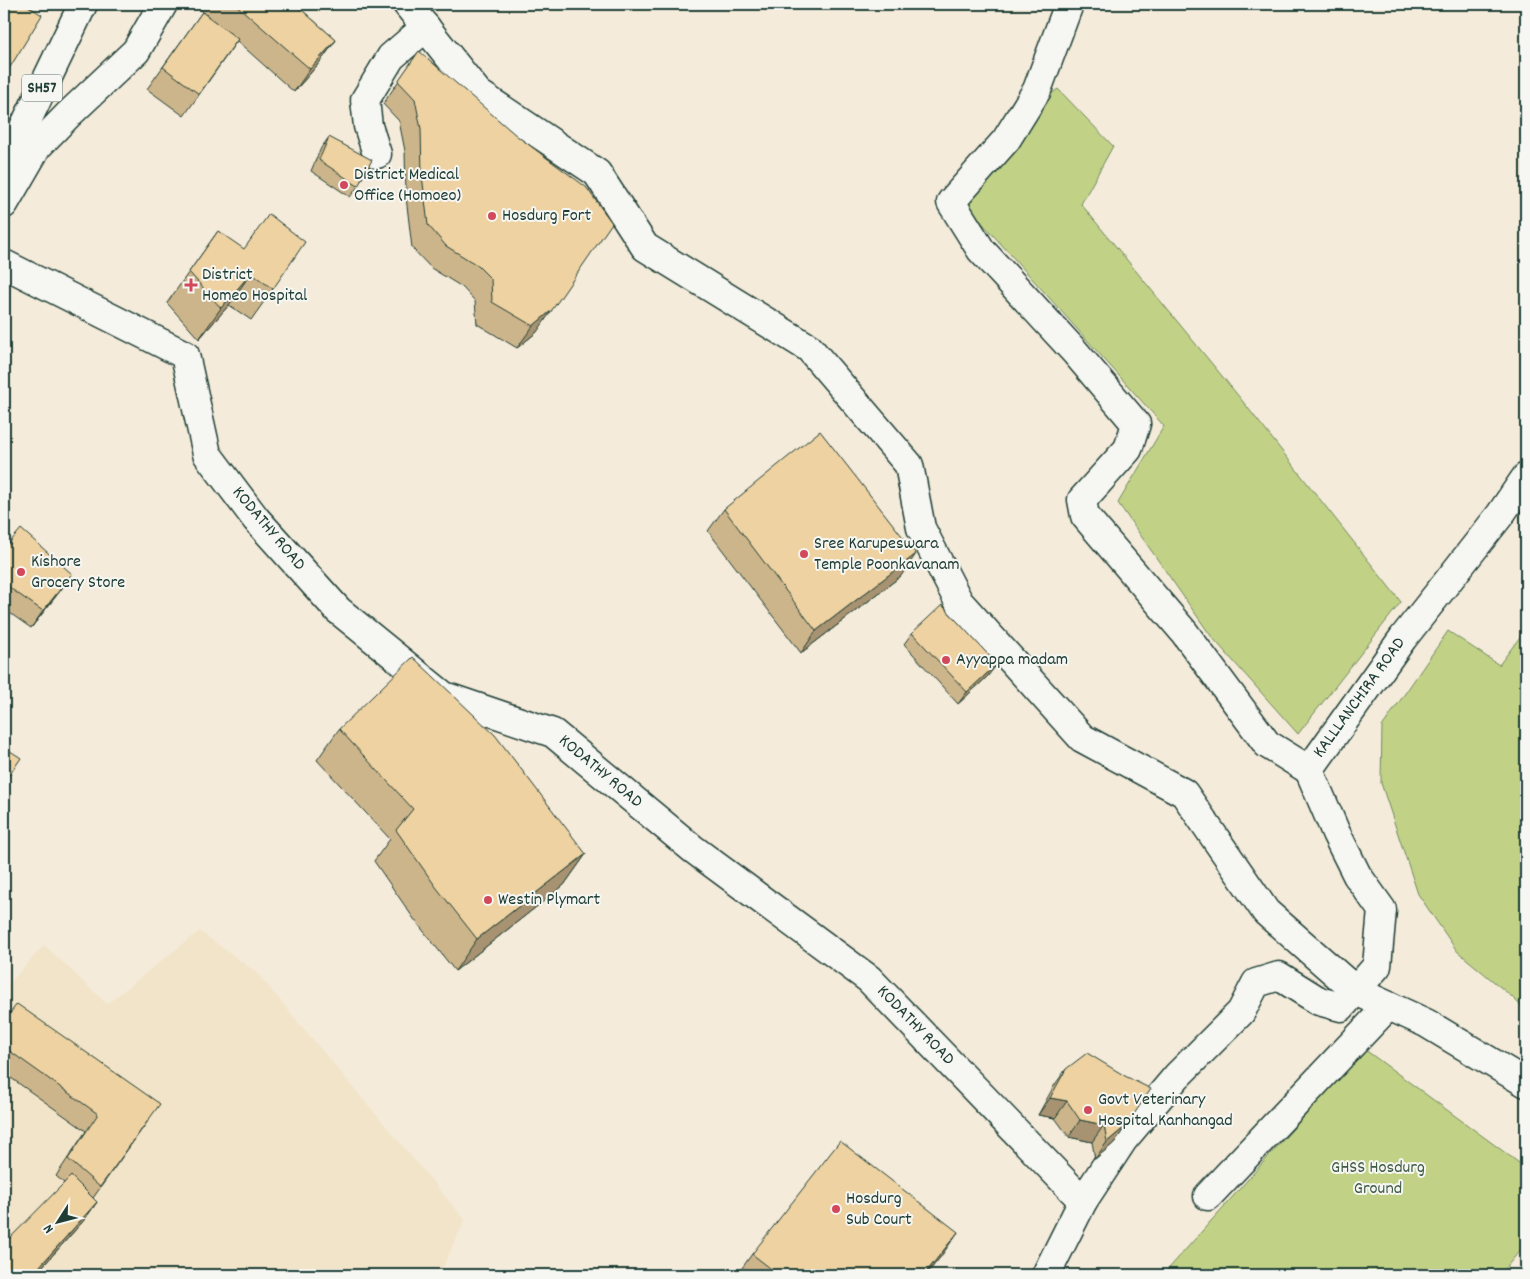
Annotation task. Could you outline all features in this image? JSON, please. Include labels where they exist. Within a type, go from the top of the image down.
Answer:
[{"type":"street","name":"SH57","points":[[4,174],[10,156],[83,4]]},
{"type":"street","points":[[4,204],[37,147],[136,51],[163,4]]},
{"type":"street","points":[[407,4],[478,93],[597,173],[645,247],[809,348],[909,465],[921,528],[959,602],[1082,738],[1184,793],[1266,912],[1356,991],[1426,1023],[1526,1083]]},
{"type":"street","points":[[1069,4],[1037,90],[1006,140],[952,202],[981,250],[1075,352],[1136,424],[1128,449],[1082,500],[1085,516],[1184,632],[1267,744],[1309,770]]},
{"type":"street","points":[[377,154],[368,126],[365,100],[391,57],[426,27]]},
{"type":"street","name":"KODATHY ROAD","points":[[4,264],[185,356],[207,454],[256,519],[338,610],[444,696],[553,733],[693,849],[869,979],[1083,1202]]},
{"type":"street","name":"KALLLANCHIRA ROAD","points":[[1083,1202],[1123,1140],[1177,1076],[1241,1012],[1256,983],[1279,976],[1319,1001],[1342,1007],[1376,966],[1382,910],[1357,875],[1336,833],[1309,770],[1403,638],[1500,515],[1526,477]]},
{"type":"street","points":[[1208,1196],[1388,1006]]},
{"type":"street","points":[[1046,1275],[1083,1202]]},
{"type":"shaded area","points":[[199,931],[256,972],[465,1220],[439,1275],[4,1275],[4,990],[44,945],[107,1004]]},
{"type":"green space","points":[[1058,89],[1113,146],[1081,204],[1240,398],[1401,602],[1298,734],[1211,636],[1118,503],[1164,426],[967,206],[1044,99]]},
{"type":"green space","points":[[1526,629],[1526,1011],[1457,951],[1418,894],[1381,783],[1382,727],[1448,631],[1499,665]]},
{"type":"green space","name":"GHSS Hosdurg Ground","points":[[1364,1049],[1526,1168],[1526,1243],[1500,1275],[1163,1275]]},
{"type":"building","points":[[4,4],[25,4],[42,15],[4,77]]},
{"type":"building","points":[[235,4],[295,4],[336,40],[310,69]]},
{"type":"building","points":[[202,12],[238,39],[199,94],[163,67]]},
{"type":"building","name":"Hosdurg Fort","points":[[419,51],[517,136],[586,187],[612,223],[552,310],[533,326],[492,302],[491,279],[477,265],[446,246],[428,225],[422,175],[421,129],[415,99],[398,81]]},
{"type":"building","points":[[329,137],[372,160],[358,186],[319,160]]},
{"type":"building","points":[[269,214],[305,242],[273,289],[251,273],[221,308],[189,272],[218,231],[244,249]]},
{"type":"building","name":"Sree Karupeswara Temple Poonkavanam","points":[[820,431],[916,554],[816,631],[724,509]]},
{"type":"building","points":[[21,529],[72,574],[43,611],[4,584],[4,549]]},
{"type":"building","name":"Ayyappa madam","points":[[942,605],[997,664],[967,692],[912,633]]},
{"type":"building","points":[[413,657],[495,735],[586,854],[477,939],[436,887],[396,830],[413,809],[339,729]]},
{"type":"building","points":[[4,747],[21,758],[4,783]]},
{"type":"building","points":[[17,1004],[160,1104],[100,1187],[68,1159],[98,1114],[4,1047],[4,1021]]},
{"type":"building","name":"Govt Veterinary Hospital Kanhangad","points":[[1087,1053],[1151,1089],[1126,1126],[1107,1142],[1104,1125],[1080,1120],[1067,1101],[1050,1098],[1066,1069]]},
{"type":"building","name":"Hosdurg Sub Court","points":[[840,1141],[958,1232],[924,1275],[779,1275],[752,1254]]},
{"type":"building","points":[[71,1176],[97,1202],[32,1275],[4,1275],[4,1244]]},
{"type":"place","name":"District Medical Office (Homoeo)","points":[[344,185]]},
{"type":"place","name":"Hosdurg Fort","points":[[492,216]]},
{"type":"place","name":"District Homeo Hospital","points":[[191,285]]},
{"type":"place","name":"Sree Karupeswara Temple Poonkavanam","points":[[804,554]]},
{"type":"place","name":"Kishore Grocery Store","points":[[21,572]]},
{"type":"place","name":"Ayyappa madam","points":[[946,660]]},
{"type":"place","name":"Westin Plymart","points":[[488,900]]},
{"type":"place","name":"Govt Veterinary Hospital Kanhangad","points":[[1088,1110]]},
{"type":"place","name":"Hosdurg Sub Court","points":[[836,1209]]}]
